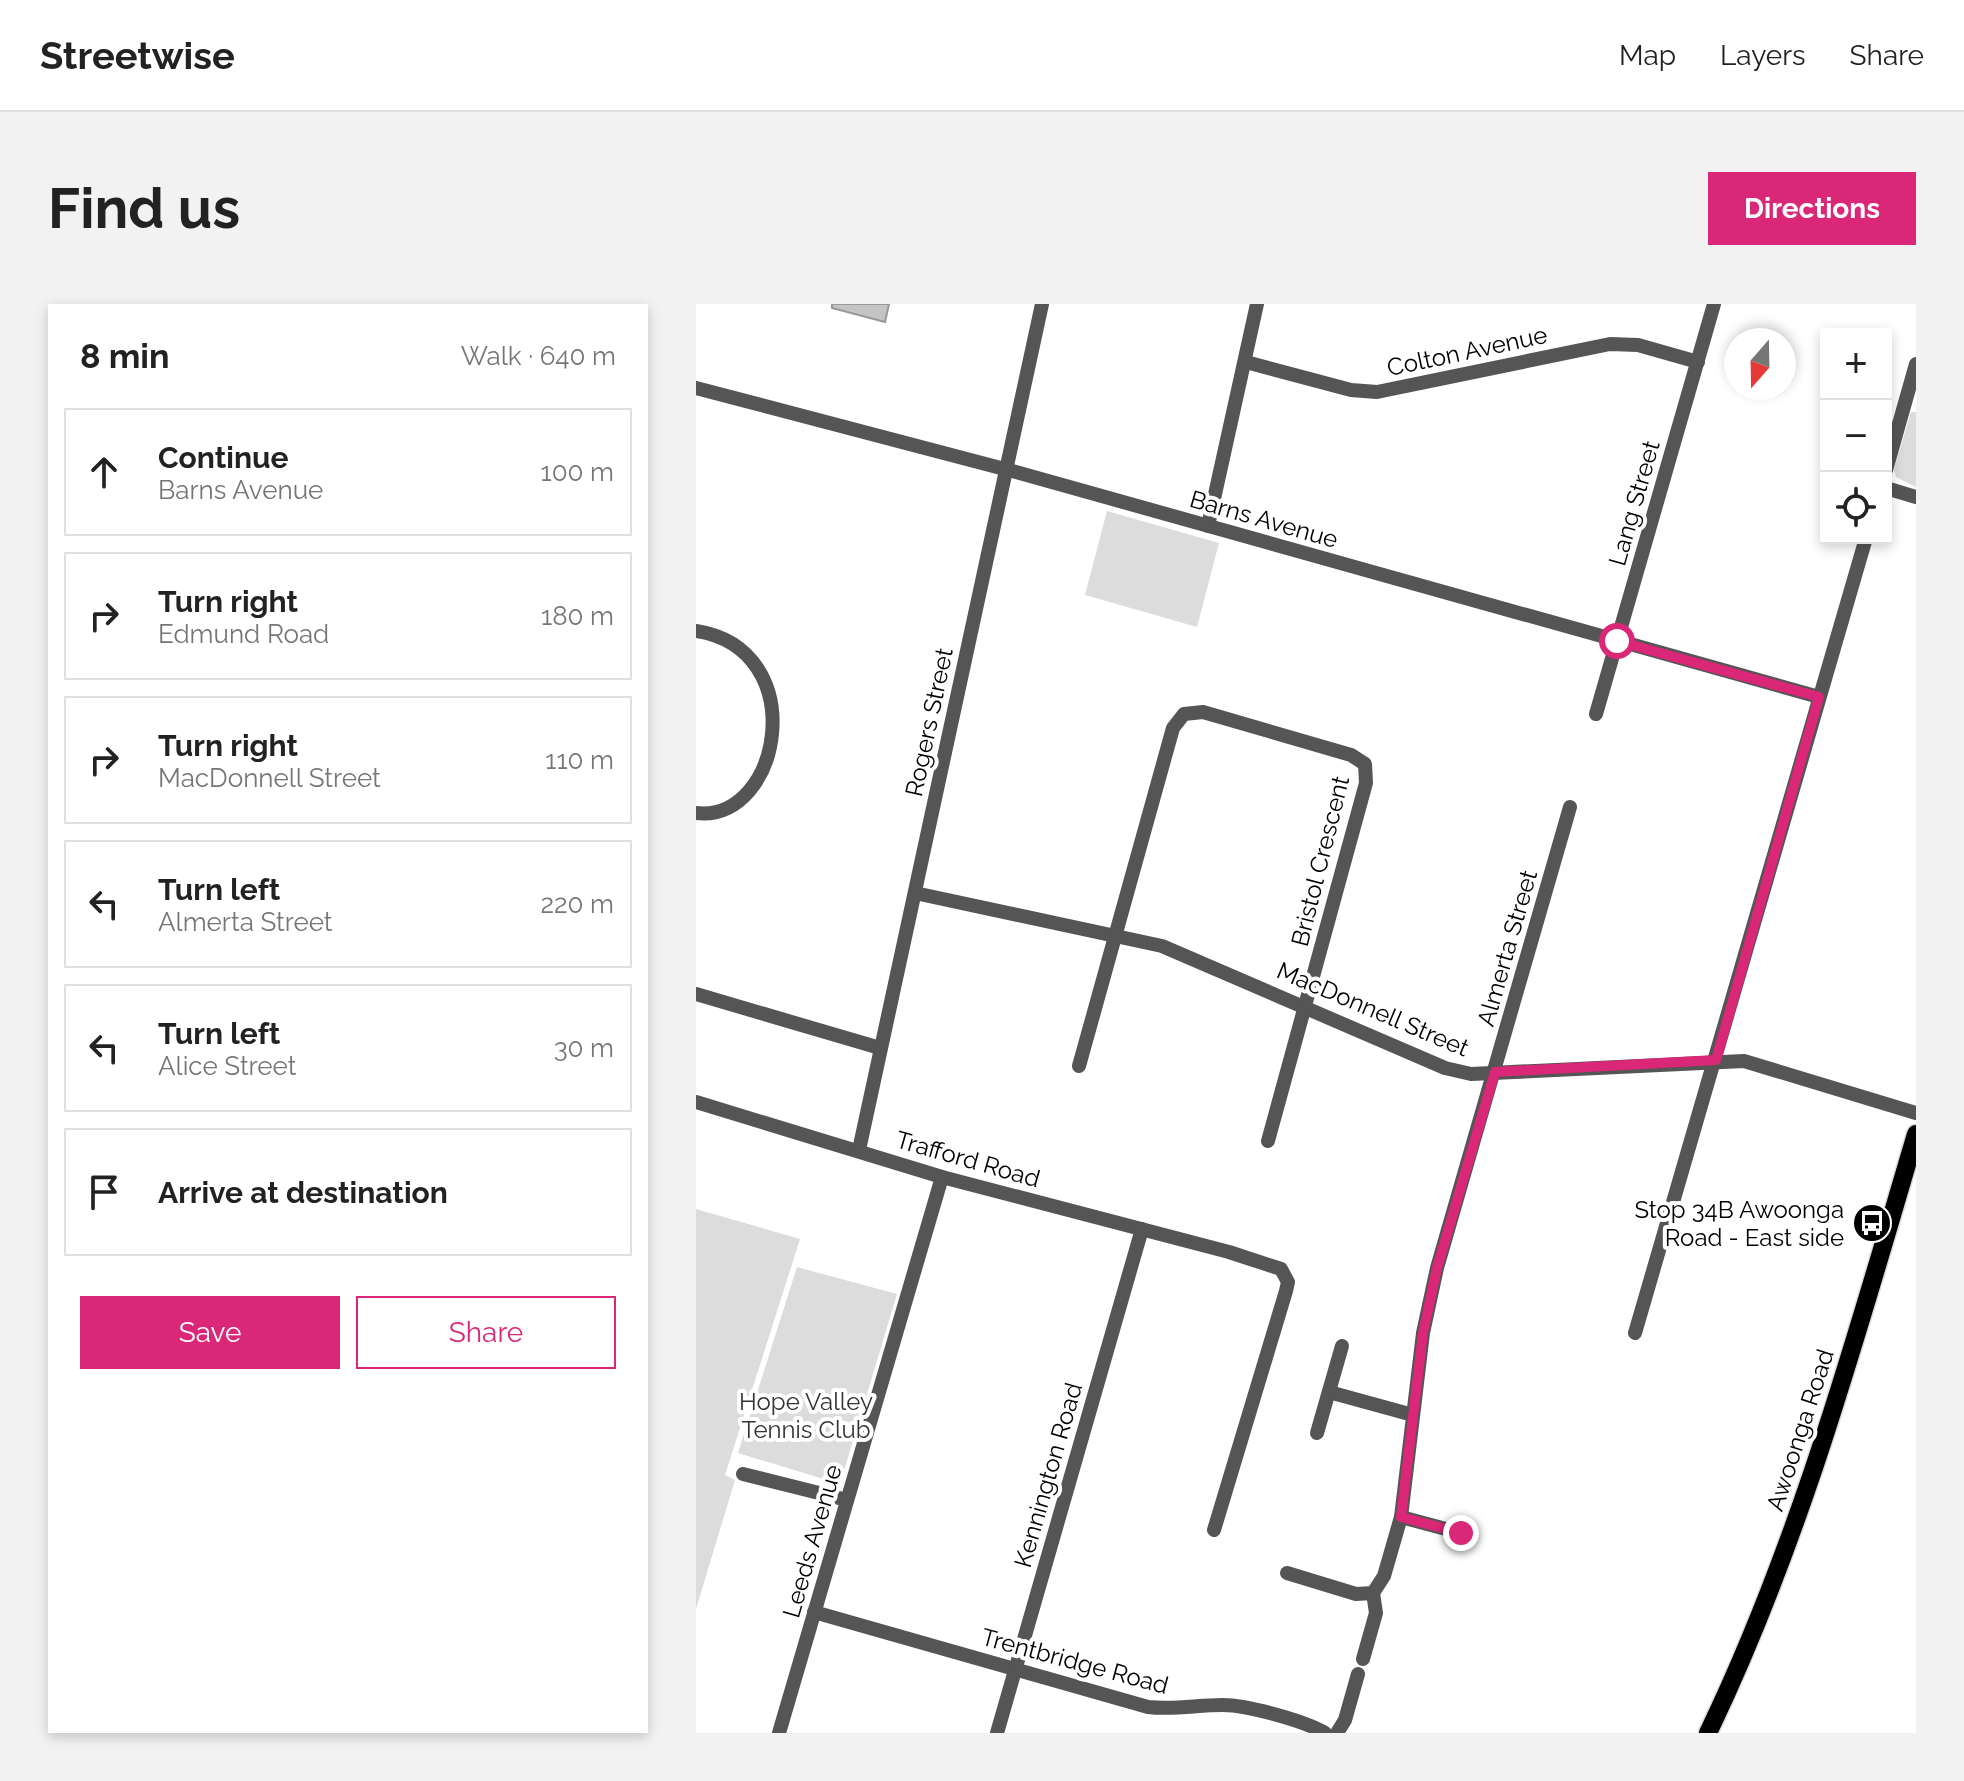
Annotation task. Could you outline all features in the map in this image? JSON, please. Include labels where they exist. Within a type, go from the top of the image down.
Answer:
[{"type":"main road","name":"Awoonga Road","points":[[1708,1733],[1742,1663],[1821,1453],[1916,1134]]},
{"type":"street","name":"Rogers Street","points":[[859,1150],[1042,304]]},
{"type":"street","points":[[1208,526],[1257,304]]},
{"type":"street","name":"Lang Street","points":[[1596,714],[1714,304]]},
{"type":"street","name":"Colton Avenue","points":[[1246,362],[1351,390],[1377,392],[1610,344],[1638,345],[1698,362]]},
{"type":"street","points":[[1892,449],[1916,364]]},
{"type":"street","name":"Barns Avenue","points":[[696,388],[1006,469],[1819,697]]},
{"type":"street","points":[[1892,490],[1916,497]]},
{"type":"street","points":[[1635,1333],[1864,544]]},
{"type":"street","points":[[696,631],[736,643],[750,656],[766,678],[773,703],[770,742],[758,777],[747,795],[732,807],[712,815],[696,813]]},
{"type":"street","name":"Bristol Crescent","points":[[1116,935],[1173,728],[1184,714],[1203,712],[1351,755],[1365,764],[1366,783],[1306,1006]]},
{"type":"street","name":"Almerta Street","points":[[1363,1659],[1376,1613],[1373,1593],[1384,1576],[1401,1517],[1423,1333],[1437,1268],[1570,807]]},
{"type":"street","name":"MacDonnell Street","points":[[915,893],[1116,935],[1192,957],[1445,1068],[1471,1074],[1744,1061],[1916,1113]]},
{"type":"street","points":[[1079,1066],[1116,935]]},
{"type":"street","points":[[696,994],[880,1048]]},
{"type":"street","points":[[1268,1141],[1306,1006]]},
{"type":"street","name":"Trafford Road","points":[[696,1102],[942,1177],[1278,1266],[1288,1282],[1214,1530]]},
{"type":"street","name":"Leeds Avenue","points":[[779,1733],[942,1177]]},
{"type":"street","name":"Kennington Road","points":[[997,1733],[1142,1229]]},
{"type":"street","points":[[1317,1433],[1342,1346]]},
{"type":"street","points":[[1329,1392],[1413,1415]]},
{"type":"street","points":[[743,1474],[847,1500]]},
{"type":"street","points":[[1401,1517],[1461,1533]]},
{"type":"street","points":[[1287,1573],[1356,1594],[1373,1593]]},
{"type":"street","name":"Trentbridge Road","points":[[814,1612],[1148,1707],[1178,1710],[1224,1705],[1246,1708],[1325,1733]]},
{"type":"street","points":[[1337,1733],[1345,1720],[1358,1674]]},
{"type":"green space","points":[[1911,412],[1916,412],[1916,487],[1896,477],[1894,469]]},
{"type":"green space","points":[[1107,511],[1219,543],[1197,627],[1085,595]]},
{"type":"green space","points":[[696,1209],[800,1239],[725,1475],[735,1480],[696,1609]]},
{"type":"green space","name":"Hope Valley Tennis Club","points":[[797,1267],[897,1294],[840,1484],[738,1453]]},
{"type":"building","points":[[832,304],[889,304],[885,322],[832,308]]},
{"type":"place","name":"Stop 34B Awoonga Road - East side","points":[[1872,1223]]},
{"type":"route","points":[[1461,1533],[1401,1517],[1423,1333],[1437,1268],[1495,1072],[1716,1060],[1819,697],[1617,641]]}]
